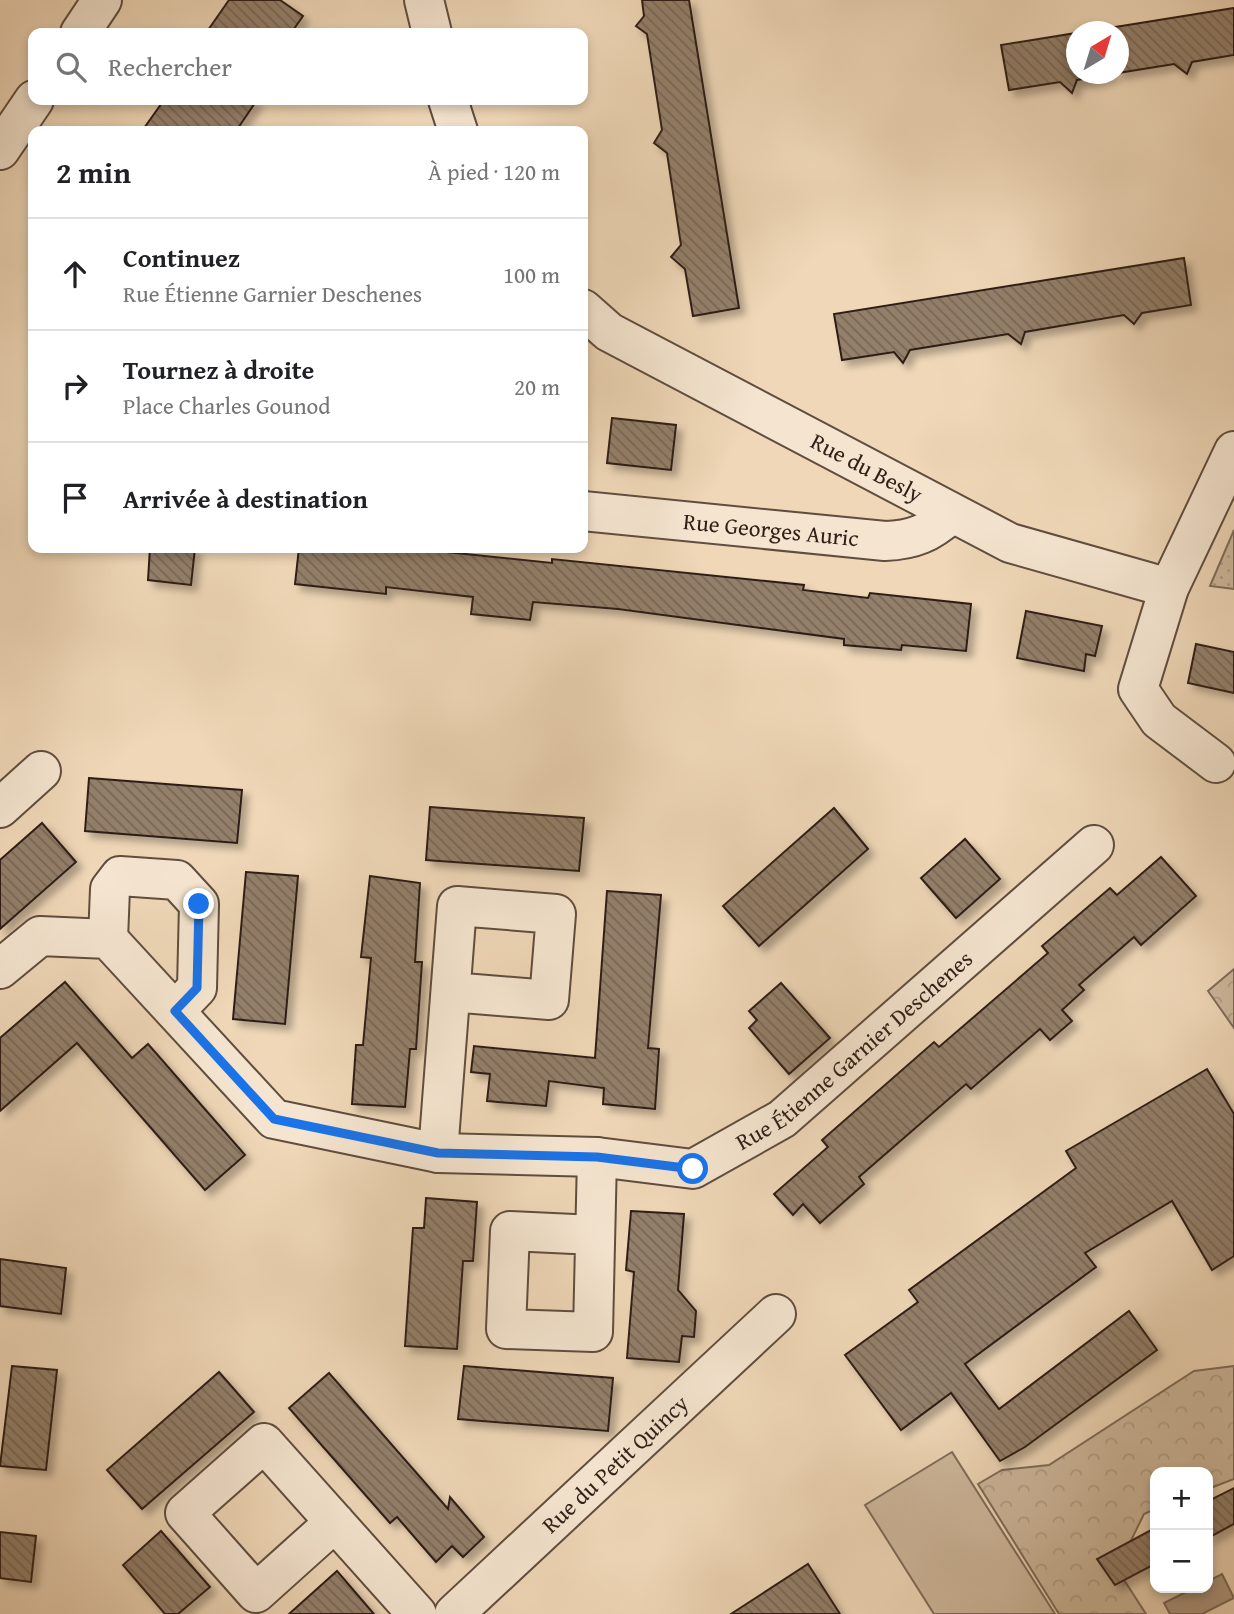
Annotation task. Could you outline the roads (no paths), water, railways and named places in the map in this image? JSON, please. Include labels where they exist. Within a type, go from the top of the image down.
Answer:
[{"type":"street","points":[[83,28],[102,0]]},
{"type":"street","points":[[424,0],[431,28]]},
{"type":"street","points":[[0,150],[31,105]]},
{"type":"street","points":[[450,105],[456,126]]},
{"type":"street","name":"Rue du Besly","points":[[588,313],[609,332],[1010,543],[1169,588]]},
{"type":"street","points":[[1216,763],[1159,720],[1138,689],[1169,588],[1234,451]]},
{"type":"street","name":"Rue Georges Auric","points":[[588,511],[885,541],[911,540],[931,532],[951,514]]},
{"type":"street","points":[[0,808],[41,771]]},
{"type":"street","name":"Rue Étienne Garnier Deschenes","points":[[108,939],[274,1119],[438,1153],[597,1157],[693,1169],[782,1119],[1094,845]]},
{"type":"street","points":[[0,969],[40,936],[108,939],[110,889],[120,876],[177,880],[199,904],[197,988],[175,1011]]},
{"type":"street","points":[[438,1153],[451,992]]},
{"type":"street","points":[[595,1235],[597,1157]]},
{"type":"street","name":"Rue du Petit Quincy","points":[[454,1614],[776,1314]]},
{"type":"street","points":[[335,1522],[417,1614]]}]
